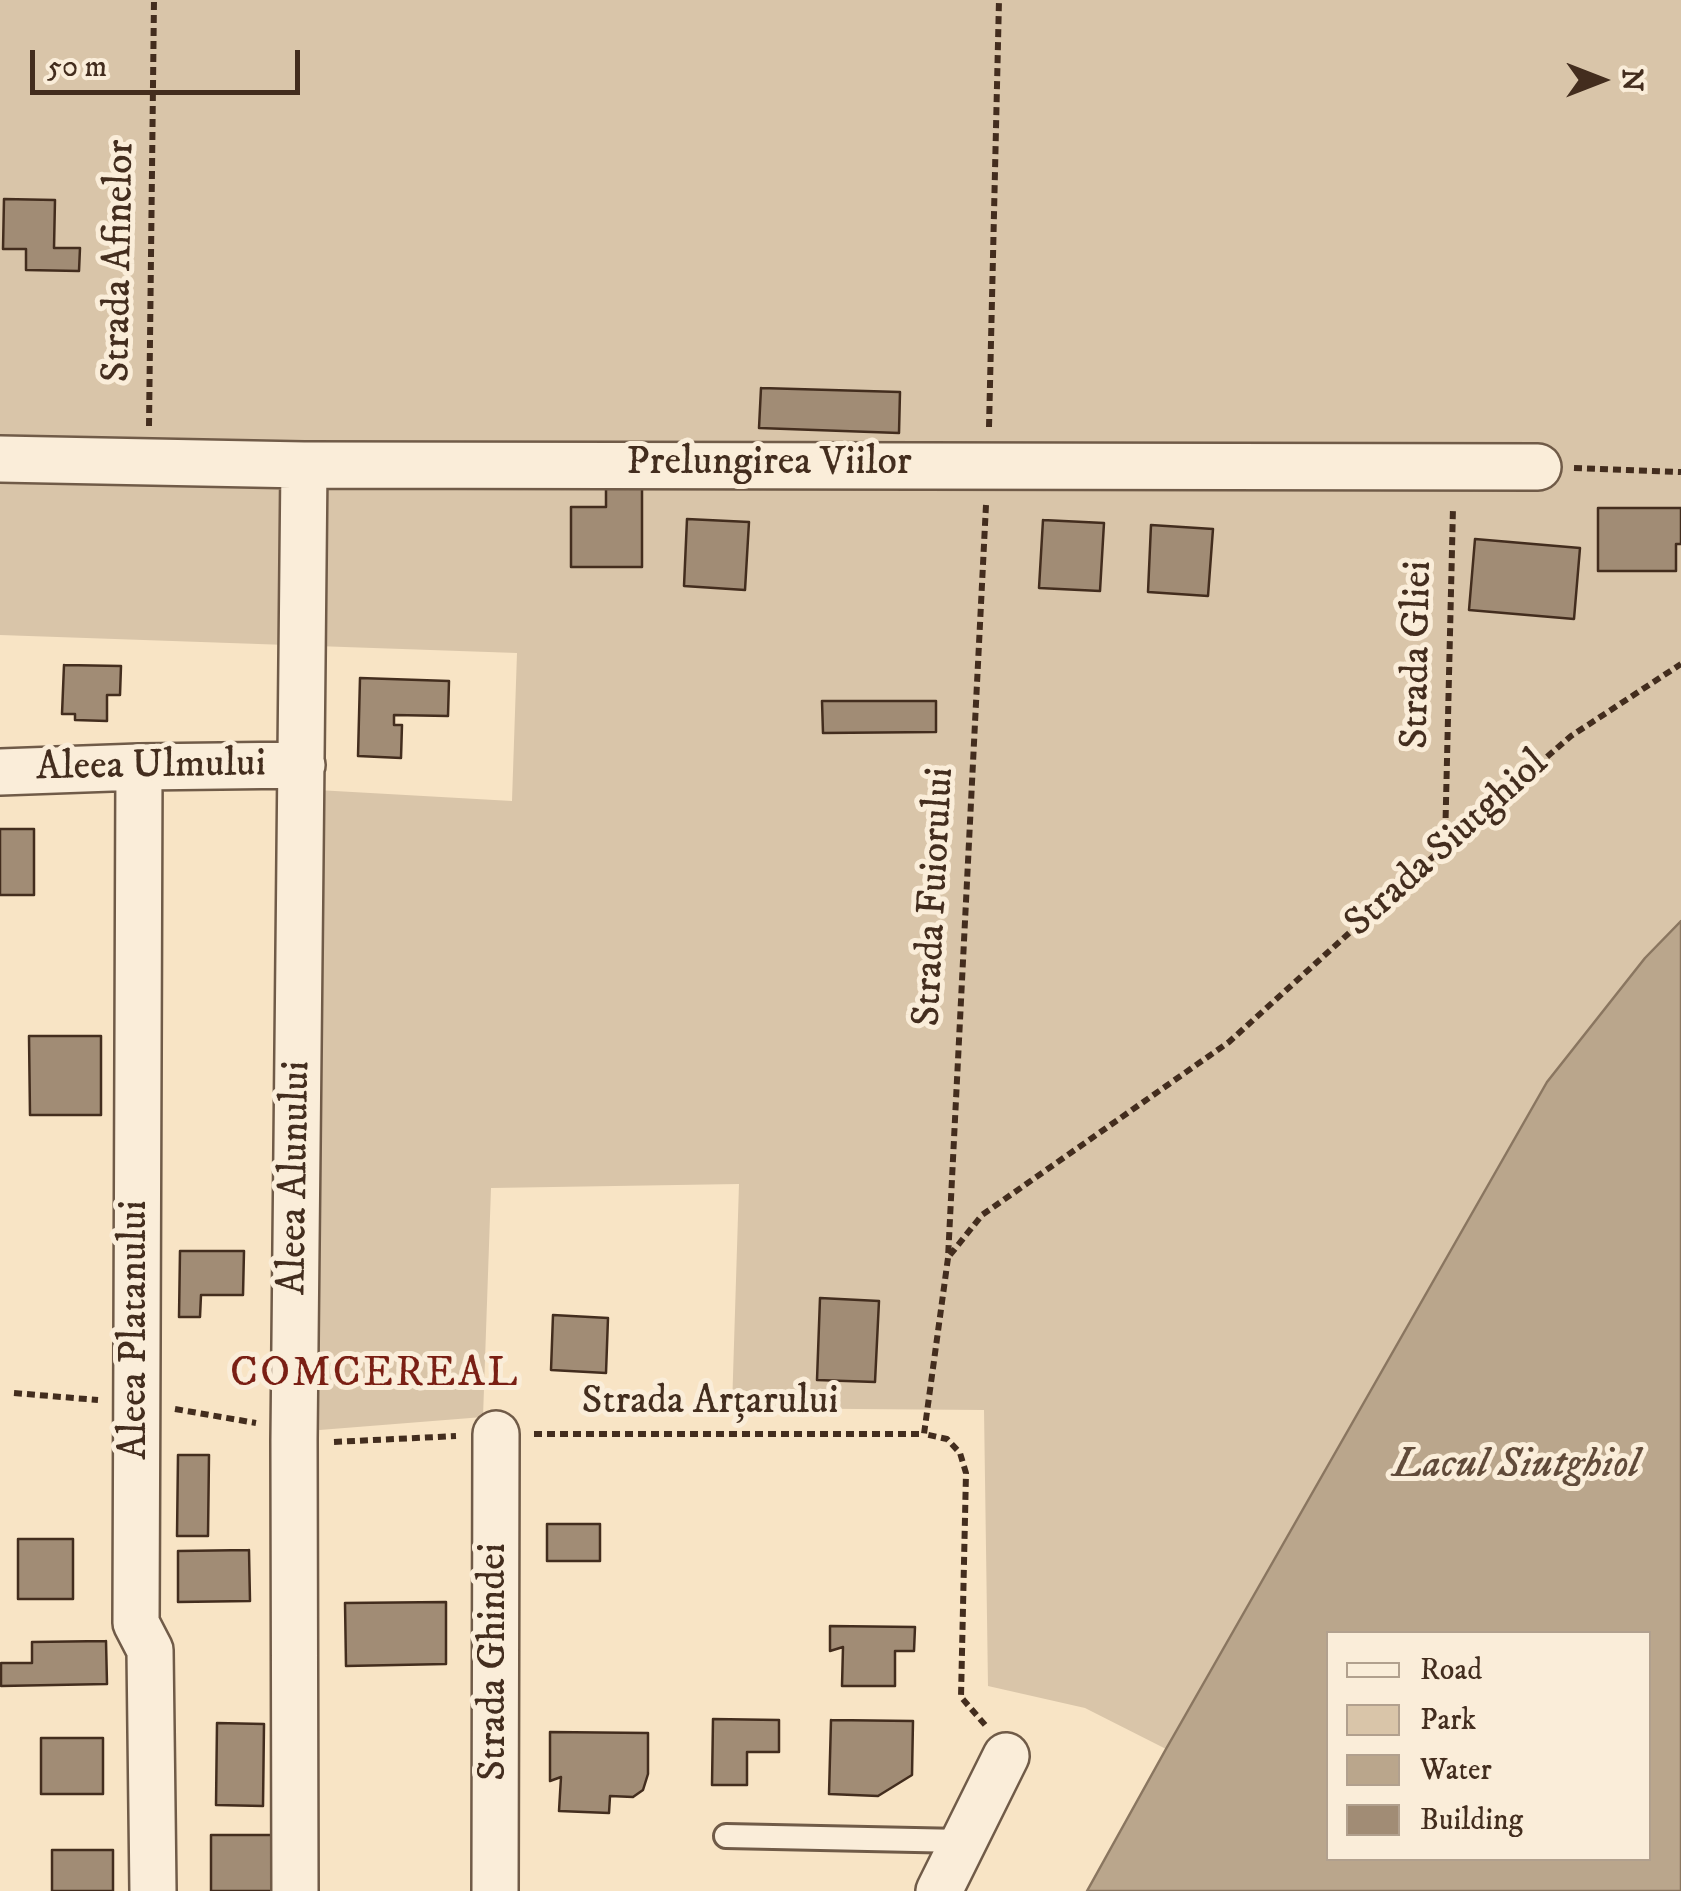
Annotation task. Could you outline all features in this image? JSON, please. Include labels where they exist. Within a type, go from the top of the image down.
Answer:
[{"type":"street","name":"Prelungirea Viilor","points":[[0,460],[304,465],[1538,467]]},
{"type":"street","name":"Aleea Alunului","points":[[295,1891],[294,1439],[304,465]]},
{"type":"street","name":"Aleea Ulmului","points":[[0,772],[302,765]]},
{"type":"street","name":"Aleea Platanului","points":[[139,766],[136,1623],[150,1650],[153,1891]]},
{"type":"street","name":"Strada Ghindei","points":[[495,1891],[496,1434]]},
{"type":"street","points":[[938,1891],[1006,1756]]},
{"type":"lane","points":[[726,1836],[962,1841]]},
{"type":"path","name":"Strada Afinelor","points":[[149,462],[154,0]]},
{"type":"path","name":"Strada Fuiorului","points":[[924,1434],[948,1258],[988,466],[999,0]]},
{"type":"path","name":"Strada Gliei","points":[[1444,846],[1454,467]]},
{"type":"path","points":[[1538,467],[1681,472]]},
{"type":"path","name":"Strada Siutghiol","points":[[948,1258],[982,1215],[1229,1042],[1571,736],[1681,664]]},
{"type":"path","name":"Strada Arțarului","points":[[496,1434],[924,1434]]},
{"type":"path","points":[[924,1434],[947,1439],[960,1453],[966,1474],[961,1697],[981,1718],[1006,1756]]},
{"type":"green space","points":[[0,0],[1681,0],[1681,921],[1645,958],[1547,1082],[1166,1749],[1085,1708],[988,1686],[984,1410],[732,1408],[739,1184],[491,1188],[483,1417],[307,1431],[317,790],[512,801],[517,653],[0,635]]},
{"type":"water","name":"Lacul Siutghiol","points":[[1681,921],[1681,1891],[1087,1891],[1166,1749],[1547,1082],[1645,958]]},
{"type":"building","points":[[4,199],[55,200],[54,248],[80,248],[79,271],[26,270],[26,249],[3,249]]},
{"type":"building","points":[[761,388],[900,392],[899,433],[759,428]]},
{"type":"building","points":[[606,480],[642,480],[642,567],[571,567],[571,507],[606,507]]},
{"type":"building","points":[[1598,508],[1681,508],[1676,571],[1598,571]]},
{"type":"building","points":[[687,519],[749,522],[745,590],[684,586]]},
{"type":"building","points":[[1043,520],[1104,523],[1100,591],[1039,588]]},
{"type":"building","points":[[1151,525],[1213,529],[1208,596],[1148,592]]},
{"type":"building","points":[[1475,539],[1580,548],[1574,619],[1469,610]]},
{"type":"building","points":[[64,665],[121,666],[120,695],[107,695],[107,721],[75,720],[75,714],[62,714]]},
{"type":"building","points":[[360,678],[449,681],[448,716],[394,715],[394,725],[402,725],[401,758],[358,756]]},
{"type":"building","points":[[822,701],[936,701],[936,732],[823,733]]},
{"type":"building","points":[[0,829],[34,829],[34,895],[0,895]]},
{"type":"building","points":[[29,1036],[101,1036],[101,1115],[30,1115]]},
{"type":"building","points":[[180,1251],[244,1251],[243,1295],[201,1295],[200,1317],[179,1317]]},
{"type":"building","points":[[820,1298],[879,1301],[875,1382],[817,1380]]},
{"type":"building","points":[[553,1315],[608,1318],[606,1373],[551,1370]]},
{"type":"building","points":[[178,1455],[209,1455],[208,1536],[177,1536]]},
{"type":"building","points":[[547,1524],[600,1524],[600,1561],[547,1561]]},
{"type":"building","points":[[18,1539],[73,1539],[73,1599],[18,1599]]},
{"type":"building","points":[[249,1550],[250,1601],[178,1602],[178,1551]]},
{"type":"building","points":[[446,1602],[446,1664],[346,1666],[345,1603]]},
{"type":"building","points":[[830,1626],[915,1627],[914,1651],[895,1651],[895,1686],[842,1686],[843,1647],[830,1651]]},
{"type":"building","points":[[106,1641],[107,1684],[1,1686],[1,1663],[32,1663],[32,1642]]},
{"type":"building","points":[[713,1719],[779,1720],[779,1752],[747,1752],[747,1785],[712,1785]]},
{"type":"building","points":[[831,1720],[913,1721],[912,1775],[878,1796],[829,1794]]},
{"type":"building","points":[[217,1723],[264,1724],[263,1806],[216,1805]]},
{"type":"building","points":[[550,1732],[648,1733],[648,1774],[643,1790],[633,1797],[610,1796],[609,1813],[559,1811],[561,1777],[550,1781]]},
{"type":"building","points":[[41,1738],[103,1738],[103,1794],[41,1794]]},
{"type":"building","points":[[211,1835],[273,1835],[273,1891],[211,1891]]},
{"type":"building","points":[[52,1850],[113,1850],[113,1891],[52,1891]]},
{"type":"district","name":"COMCEREAL","points":[[375,1376]]}]
